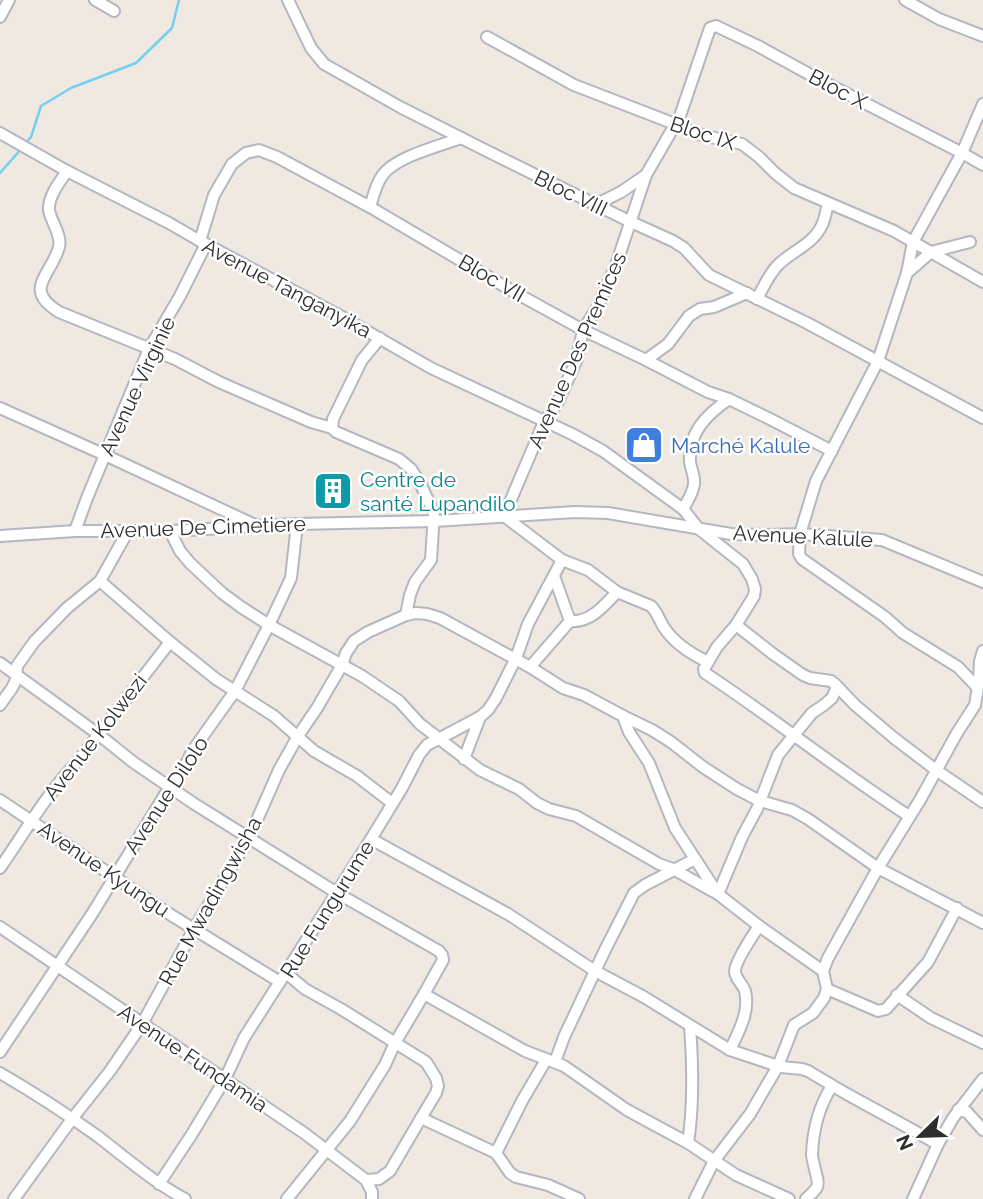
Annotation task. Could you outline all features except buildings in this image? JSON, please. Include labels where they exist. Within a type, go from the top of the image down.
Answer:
[{"type":"street","points":[[0,17],[9,0]]},
{"type":"street","points":[[94,0],[114,11]]},
{"type":"street","name":"Bloc VIII","points":[[288,0],[311,48],[324,64],[461,138],[679,244],[709,275],[807,323],[983,418]]},
{"type":"street","points":[[905,0],[939,19],[983,36]]},
{"type":"street","name":"Bloc X","points":[[675,124],[710,28],[716,26],[983,165]]},
{"type":"street","name":"Bloc IX","points":[[487,37],[573,85],[697,134],[742,144],[794,188],[894,231],[983,282]]},
{"type":"street","points":[[980,684],[903,633],[885,617],[802,559],[799,554],[800,534],[816,481],[878,361],[907,272],[913,242],[962,153],[983,104]]},
{"type":"street","points":[[595,205],[621,192],[646,174],[675,124]]},
{"type":"street","name":"Avenue Tanganyika","points":[[0,133],[380,338],[430,368],[603,451],[683,509],[699,529],[743,564],[755,589],[754,596],[736,625],[708,662]]},
{"type":"street","points":[[370,207],[381,177],[390,166],[461,138]]},
{"type":"street","name":"Bloc VII","points":[[203,243],[214,195],[232,164],[246,153],[259,150],[370,207],[583,330],[832,451]]},
{"type":"street","points":[[67,171],[57,186],[49,209],[59,241],[40,290],[43,300],[59,312],[175,359],[219,382],[311,422],[332,428],[399,459],[411,469],[429,500],[435,513],[435,521],[431,559],[415,582],[406,615],[428,614],[440,618],[563,688],[584,695],[653,730],[719,778],[760,801],[792,810],[878,868],[983,923]]},
{"type":"street","name":"Avenue Des Premices","points":[[505,516],[544,422],[557,404],[577,359],[583,330],[597,308],[616,265],[646,174]]},
{"type":"street","points":[[646,360],[668,344],[689,316],[700,309],[752,296],[779,264],[817,234],[828,204]]},
{"type":"street","points":[[907,272],[931,252],[970,242]]},
{"type":"street","name":"Avenue Virginie","points":[[75,531],[149,349],[180,296],[203,243]]},
{"type":"street","points":[[332,428],[333,419],[362,360],[380,338]]},
{"type":"street","points":[[683,509],[695,483],[690,463],[691,445],[696,430],[729,399]]},
{"type":"street","points":[[0,408],[257,526]]},
{"type":"street","name":"Avenue De Cimetiere","points":[[0,536],[75,531],[170,531],[297,524],[435,521],[575,512],[608,513],[699,529]]},
{"type":"street","points":[[505,516],[562,560],[588,570],[617,592],[651,606],[670,635],[708,662],[705,673],[909,816]]},
{"type":"street","name":"Avenue Dilolo","points":[[0,1052],[92,914],[169,788],[181,775],[193,750],[235,691],[290,579],[297,524]]},
{"type":"street","name":"Avenue Kalule","points":[[699,529],[731,534],[800,534],[882,540],[983,582]]},
{"type":"street","points":[[0,705],[12,688],[17,666],[34,642],[67,608],[100,581],[128,531]]},
{"type":"street","points":[[170,531],[180,551],[222,593],[269,625],[342,665],[399,701],[420,724],[480,770],[519,789],[549,809],[576,816],[659,864],[718,894],[823,971]]},
{"type":"street","name":"Rue Fungurume","points":[[158,1199],[175,1161],[225,1079],[244,1038],[371,839],[419,755],[426,745],[480,717],[496,698],[516,659],[528,624],[562,560]]},
{"type":"street","points":[[555,576],[570,621]]},
{"type":"street","points":[[100,581],[216,679],[274,716],[314,751],[356,776],[392,803]]},
{"type":"street","points":[[570,621],[587,619],[617,592]]},
{"type":"street","name":"Rue Mwadingwisha","points":[[14,1199],[142,1024],[194,929],[249,838],[279,770],[354,640],[406,615]]},
{"type":"street","points":[[530,667],[570,621]]},
{"type":"street","points":[[736,625],[803,675],[831,681],[894,738],[936,771],[983,802]]},
{"type":"street","name":"Avenue Kolwezi","points":[[0,868],[45,799],[78,761],[170,642]]},
{"type":"street","points":[[695,1199],[714,1161],[750,1114],[778,1066],[794,1025],[813,1013],[824,998],[827,989],[823,971],[838,938],[975,705],[983,651]]},
{"type":"street","points":[[0,663],[169,788],[442,955],[443,960],[385,1065],[350,1121],[286,1199]]},
{"type":"street","points":[[718,894],[778,755],[812,713],[832,698],[837,687]]},
{"type":"street","points":[[623,716],[629,732],[649,763],[671,820],[718,894]]},
{"type":"street","points":[[464,759],[480,717]]},
{"type":"street","name":"Avenue Kyungu","points":[[0,800],[194,929],[305,989],[426,1062],[436,1078],[436,1093],[390,1171],[379,1179],[366,1180]]},
{"type":"street","points":[[371,839],[508,914],[595,971],[730,1050],[778,1066],[802,1069],[938,1144]]},
{"type":"street","points":[[496,1153],[522,1101],[564,1037],[634,893],[695,859]]},
{"type":"street","points":[[827,989],[878,1011],[886,1009],[928,962],[957,908]]},
{"type":"street","points":[[730,1050],[746,1015],[747,1002],[743,986],[736,976],[736,966],[759,926]]},
{"type":"street","name":"Avenue Fundamia","points":[[0,928],[225,1079],[366,1180]]},
{"type":"street","points":[[424,994],[525,1051],[550,1061],[627,1110],[688,1143],[736,1175],[789,1199]]},
{"type":"street","points":[[897,995],[931,1018],[983,1044]]},
{"type":"street","points":[[688,1143],[693,1115],[694,1074],[690,1026]]},
{"type":"street","points":[[0,1073],[72,1119],[164,1187],[185,1199]]},
{"type":"street","points":[[913,1199],[938,1144],[958,1110],[983,1079]]},
{"type":"street","points":[[806,1199],[818,1183],[812,1154],[821,1107],[832,1086]]},
{"type":"street","points":[[958,1110],[967,1112],[983,1130]]},
{"type":"street","points":[[421,1118],[496,1153],[516,1177],[548,1185],[579,1199]]},
{"type":"street","points":[[366,1180],[372,1192],[372,1199]]},
{"type":"waterway","points":[[26,143],[31,137],[41,106],[71,88],[136,63],[172,28],[179,0]]},
{"type":"waterway","points":[[0,173],[22,148]]},
{"type":"place","name":"Marché Kalule","points":[[644,445]]},
{"type":"place","name":"Centre de santé Lupandilo","points":[[333,491]]}]
